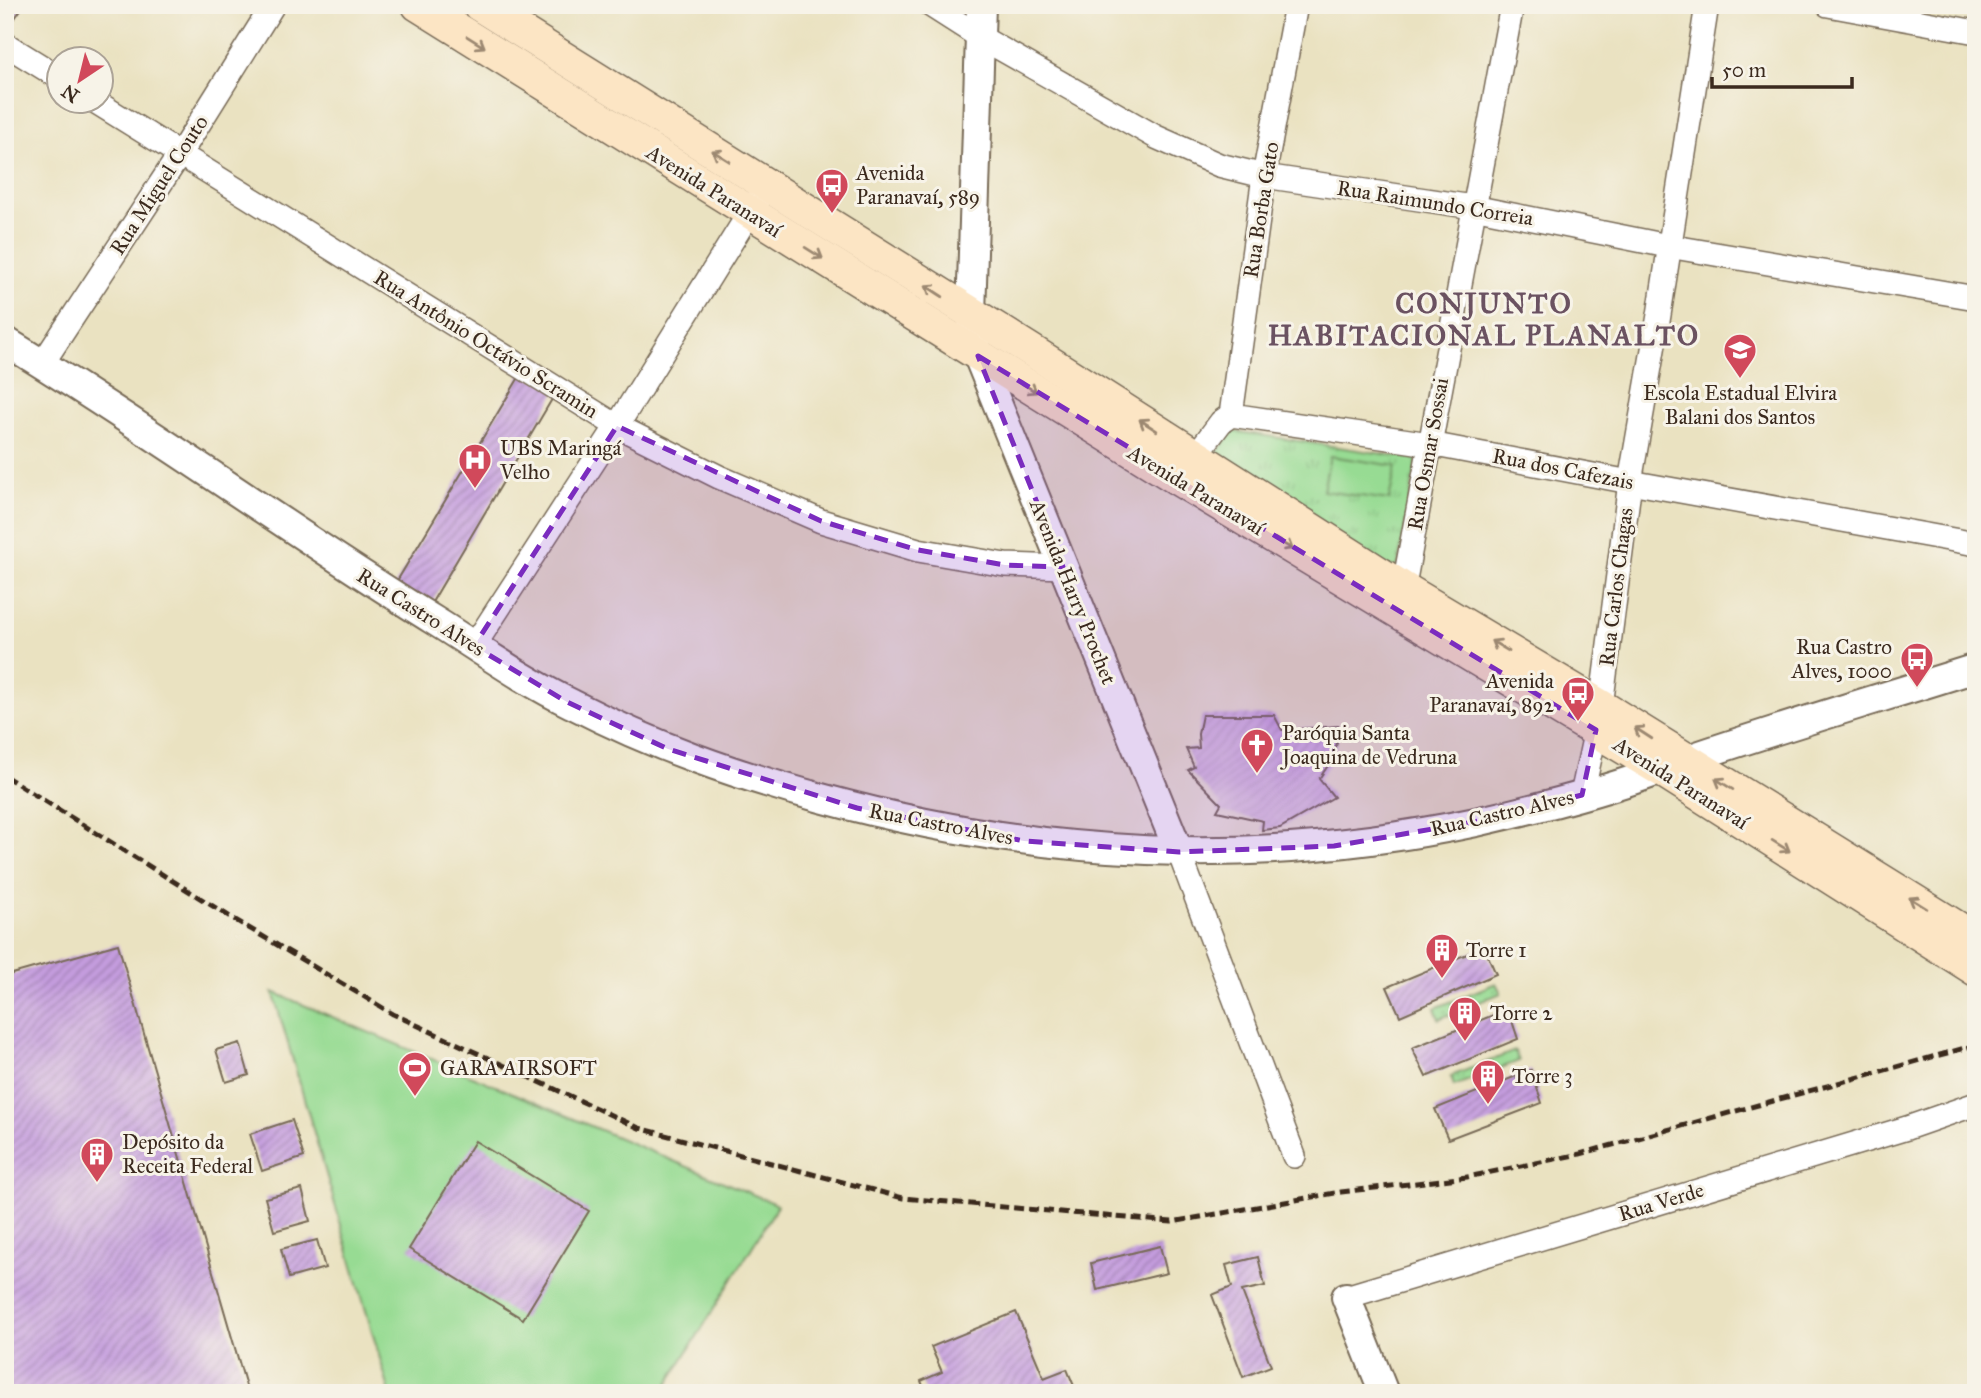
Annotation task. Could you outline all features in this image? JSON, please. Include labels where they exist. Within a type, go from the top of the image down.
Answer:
[{"type":"main road","name":"Avenida Paranavaí","points":[[418,5],[978,356],[1187,468]]},
{"type":"main road","name":"Avenida Paranavaí","points":[[479,5],[971,314],[1187,468],[1673,765],[1976,970]]},
{"type":"main road","name":"Avenida Paranavaí","points":[[1673,765],[1976,939]]},
{"type":"street","name":"Rua Miguel Couto","points":[[42,364],[180,154],[273,5]]},
{"type":"street","name":"Rua Raimundo Correia","points":[[930,5],[980,37],[1156,137],[1219,165],[1264,176],[1473,207],[1668,246],[1976,298]]},
{"type":"street","name":"Avenida Harry Prochet","points":[[981,5],[971,314],[978,356],[1179,852],[1294,1156]]},
{"type":"street","name":"Rua Borba Gato","points":[[1231,415],[1264,176],[1296,5]]},
{"type":"street","name":"Rua Osmar Sossai","points":[[1401,601],[1512,5]]},
{"type":"street","name":"Rua Carlos Chagas","points":[[1582,795],[1598,718],[1630,482],[1707,5]]},
{"type":"street","points":[[1828,5],[1976,32]]},
{"type":"street","points":[[5,44],[46,69]]},
{"type":"street","name":"Rua Antônio Octávio Scramin","points":[[116,114],[617,426],[719,477],[821,521],[918,550],[1006,565],[1063,567]]},
{"type":"street","points":[[474,646],[617,426],[751,213],[766,184]]},
{"type":"street","name":"Rua Castro Alves","points":[[5,341],[376,585],[567,702],[668,749],[759,781],[857,808],[946,828],[1024,841],[1097,849],[1179,852],[1334,846],[1467,823],[1582,795],[1976,668]]},
{"type":"street","points":[[1187,468],[1221,422],[1231,415]]},
{"type":"street","name":"Rua dos Cafezais","points":[[1231,415],[1430,443],[1976,544]]},
{"type":"street","name":"Rua Verde","points":[[1346,1297],[1907,1128],[1976,1104]]},
{"type":"street","points":[[1346,1297],[1384,1393]]},
{"type":"highlighted area","points":[[978,356],[1596,730],[1582,795],[1479,821],[1334,846],[1179,852],[1024,841],[857,808],[668,749],[567,702],[474,646],[617,426],[821,521],[918,550],[1005,565],[1063,567]]},
{"type":"green space","points":[[1233,431],[1417,459],[1396,576],[1214,456]]},
{"type":"green space","points":[[1330,456],[1396,466],[1389,500],[1323,491]]},
{"type":"green space","points":[[1496,983],[1501,993],[1439,1019],[1435,1008]]},
{"type":"green space","name":"GARA AIRSOFT","points":[[273,992],[778,1205],[662,1393],[390,1393]]},
{"type":"green space","points":[[1515,1051],[1519,1061],[1454,1086],[1451,1076]]},
{"type":"building","points":[[5,5],[24,5],[15,18],[5,12]]},
{"type":"building","name":"UBS Maringá Velho","points":[[521,374],[558,389],[425,614],[391,591]]},
{"type":"building","name":"Paróquia Santa Joaquina de Vedruna","points":[[1202,715],[1274,715],[1282,730],[1338,726],[1337,743],[1331,761],[1319,779],[1334,797],[1280,828],[1262,830],[1263,821],[1217,811],[1221,804],[1188,770],[1194,767],[1186,749],[1199,748],[1198,734]]},
{"type":"building","name":"Depósito da Receita Federal","points":[[118,944],[248,1393],[5,1393],[5,976]]},
{"type":"building","name":"Torre 1","points":[[1484,947],[1496,974],[1400,1016],[1387,987]]},
{"type":"building","name":"Torre 2","points":[[1508,1009],[1518,1039],[1426,1077],[1412,1048]]},
{"type":"building","points":[[240,1043],[249,1075],[226,1082],[216,1050]]},
{"type":"building","name":"Torre 3","points":[[1531,1070],[1542,1103],[1448,1139],[1435,1109]]},
{"type":"building","points":[[292,1120],[304,1157],[262,1171],[250,1134]]},
{"type":"building","points":[[475,1141],[589,1211],[523,1319],[409,1249]]},
{"type":"building","points":[[302,1189],[310,1221],[274,1231],[265,1198]]},
{"type":"building","points":[[317,1240],[325,1268],[289,1278],[281,1249]]},
{"type":"building","points":[[1160,1246],[1167,1273],[1097,1290],[1091,1263]]},
{"type":"building","points":[[1258,1257],[1265,1286],[1242,1291],[1271,1366],[1243,1377],[1212,1295],[1232,1287],[1226,1265]]},
{"type":"building","points":[[1016,1312],[1044,1378],[1067,1369],[1074,1386],[1057,1393],[926,1393],[921,1381],[942,1372],[931,1347]]},
{"type":"railway","points":[[5,776],[232,918],[393,1014],[639,1128],[903,1198],[1172,1222],[1341,1192],[1467,1177],[1580,1154],[1976,1045]]},
{"type":"place","name":"Avenida Paranavaí, 589","points":[[832,215]]},
{"type":"place","name":"Escola Estadual Elvira Balani dos Santos","points":[[1740,380]]},
{"type":"place","name":"UBS Maringá Velho","points":[[475,490]]},
{"type":"place","name":"Rua Castro Alves, 1000","points":[[1917,689]]},
{"type":"place","name":"Avenida Paranavaí, 892","points":[[1578,723]]},
{"type":"place","name":"Paróquia Santa Joaquina de Vedruna","points":[[1257,775]]},
{"type":"place","name":"Torre 1","points":[[1442,980]]},
{"type":"place","name":"Torre 2","points":[[1465,1043]]},
{"type":"place","name":"GARA AIRSOFT","points":[[415,1098]]},
{"type":"place","name":"Torre 3","points":[[1488,1106]]},
{"type":"place","name":"Depósito da Receita Federal","points":[[97,1184]]},
{"type":"district","name":"CONJUNTO HABITACIONAL PLANALTO","points":[[1484,319]]}]
